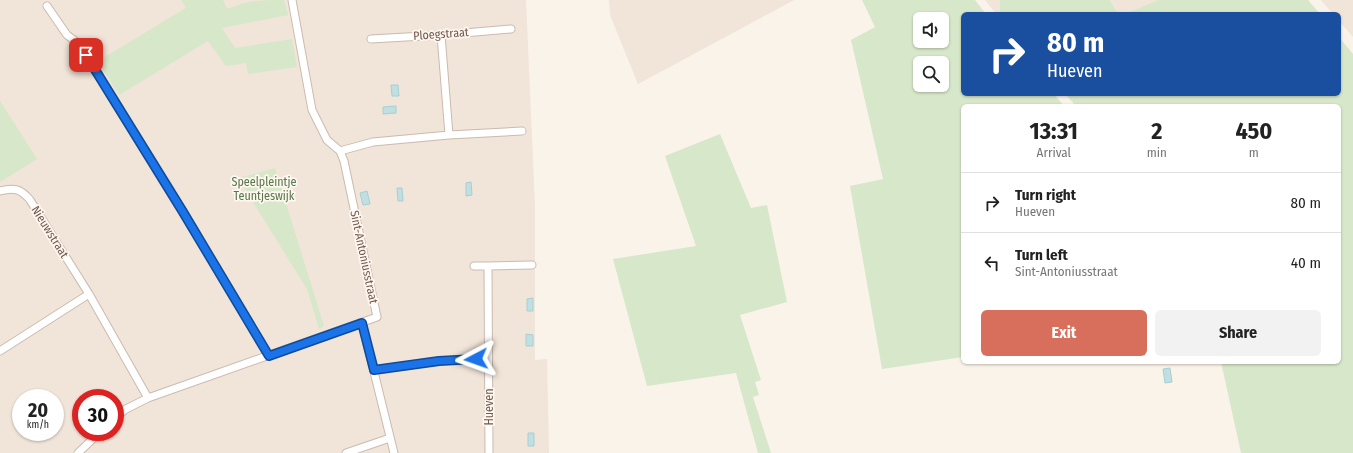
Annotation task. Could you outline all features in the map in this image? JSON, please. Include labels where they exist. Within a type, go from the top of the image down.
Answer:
[{"type":"street","name":"Sint-Antoniusstraat","points":[[124,411],[148,398],[377,317],[340,151],[328,140],[312,110],[292,0]]},
{"type":"street","points":[[47,6],[67,35],[78,43],[183,212],[269,356]]},
{"type":"street","name":"Ploegstraat","points":[[371,39],[511,29]]},
{"type":"street","points":[[441,35],[449,135]]},
{"type":"street","points":[[340,151],[373,142],[449,135],[522,131]]},
{"type":"street","name":"Nieuwstraat","points":[[0,191],[17,189],[23,192],[30,200],[89,294],[148,398]]},
{"type":"street","points":[[474,266],[532,265]]},
{"type":"street","name":"Hueven","points":[[488,266],[489,453]]},
{"type":"street","points":[[0,351],[89,294]]},
{"type":"street","points":[[362,323],[394,453]]},
{"type":"street","points":[[374,370],[439,361],[488,358]]},
{"type":"street","points":[[346,453],[390,438]]},
{"type":"street","points":[[78,453],[91,441]]},
{"type":"shaded area","points":[[0,0],[526,0],[535,207],[535,360],[547,359],[549,453],[0,453]]},
{"type":"shaded area","points":[[609,0],[794,0],[638,84],[610,15]]},
{"type":"shaded area","points":[[985,0],[1000,0],[1000,12],[994,12]]},
{"type":"shaded area","points":[[1110,0],[1158,0],[1129,12],[1117,12]]},
{"type":"shaded area","points":[[1321,0],[1353,0],[1353,37],[1341,23],[1341,12],[1331,12]]},
{"type":"green space","points":[[181,0],[223,0],[227,9],[255,1],[284,0],[288,15],[222,28],[235,48],[292,39],[297,67],[248,74],[246,63],[226,66],[208,41],[119,95],[98,61],[186,8]]},
{"type":"green space","points":[[862,0],[975,0],[984,12],[961,12],[961,96],[1056,96],[1062,104],[961,104],[961,357],[882,369],[850,186],[883,179],[851,40],[875,27]]},
{"type":"green space","points":[[1000,0],[1110,0],[1117,12],[1000,12]]},
{"type":"green space","points":[[1158,0],[1308,0],[1318,12],[1129,12]]},
{"type":"green space","points":[[1341,39],[1353,54],[1353,453],[1241,453],[1221,364],[1341,364],[1341,104],[1074,104],[1067,96],[1341,96]]},
{"type":"green space","points":[[0,101],[37,159],[0,182]]},
{"type":"green space","points":[[720,134],[751,208],[767,205],[787,302],[740,315],[761,380],[755,382],[759,395],[753,397],[771,453],[758,453],[736,373],[647,386],[613,259],[696,246],[665,156]]},
{"type":"green space","name":"Speelpleintje Teuntjeswijk","points":[[275,168],[324,326],[319,329],[307,289],[238,178]]},
{"type":"water","points":[[391,85],[398,85],[399,96],[392,96]]},
{"type":"water","points":[[396,106],[396,113],[383,114],[383,107]]},
{"type":"water","points":[[471,182],[472,195],[466,196],[466,183]]},
{"type":"water","points":[[397,188],[402,188],[403,201],[398,201]]},
{"type":"water","points":[[367,191],[370,204],[363,205],[360,193]]},
{"type":"water","points":[[533,298],[533,311],[527,311],[527,299]]},
{"type":"water","points":[[526,334],[533,335],[533,346],[526,346]]},
{"type":"water","points":[[1170,368],[1172,382],[1165,383],[1163,369]]},
{"type":"water","points":[[528,433],[534,433],[534,446],[528,446]]},
{"type":"route","points":[[86,55],[183,212],[269,356],[362,323],[374,370],[439,361],[476,359]]}]
